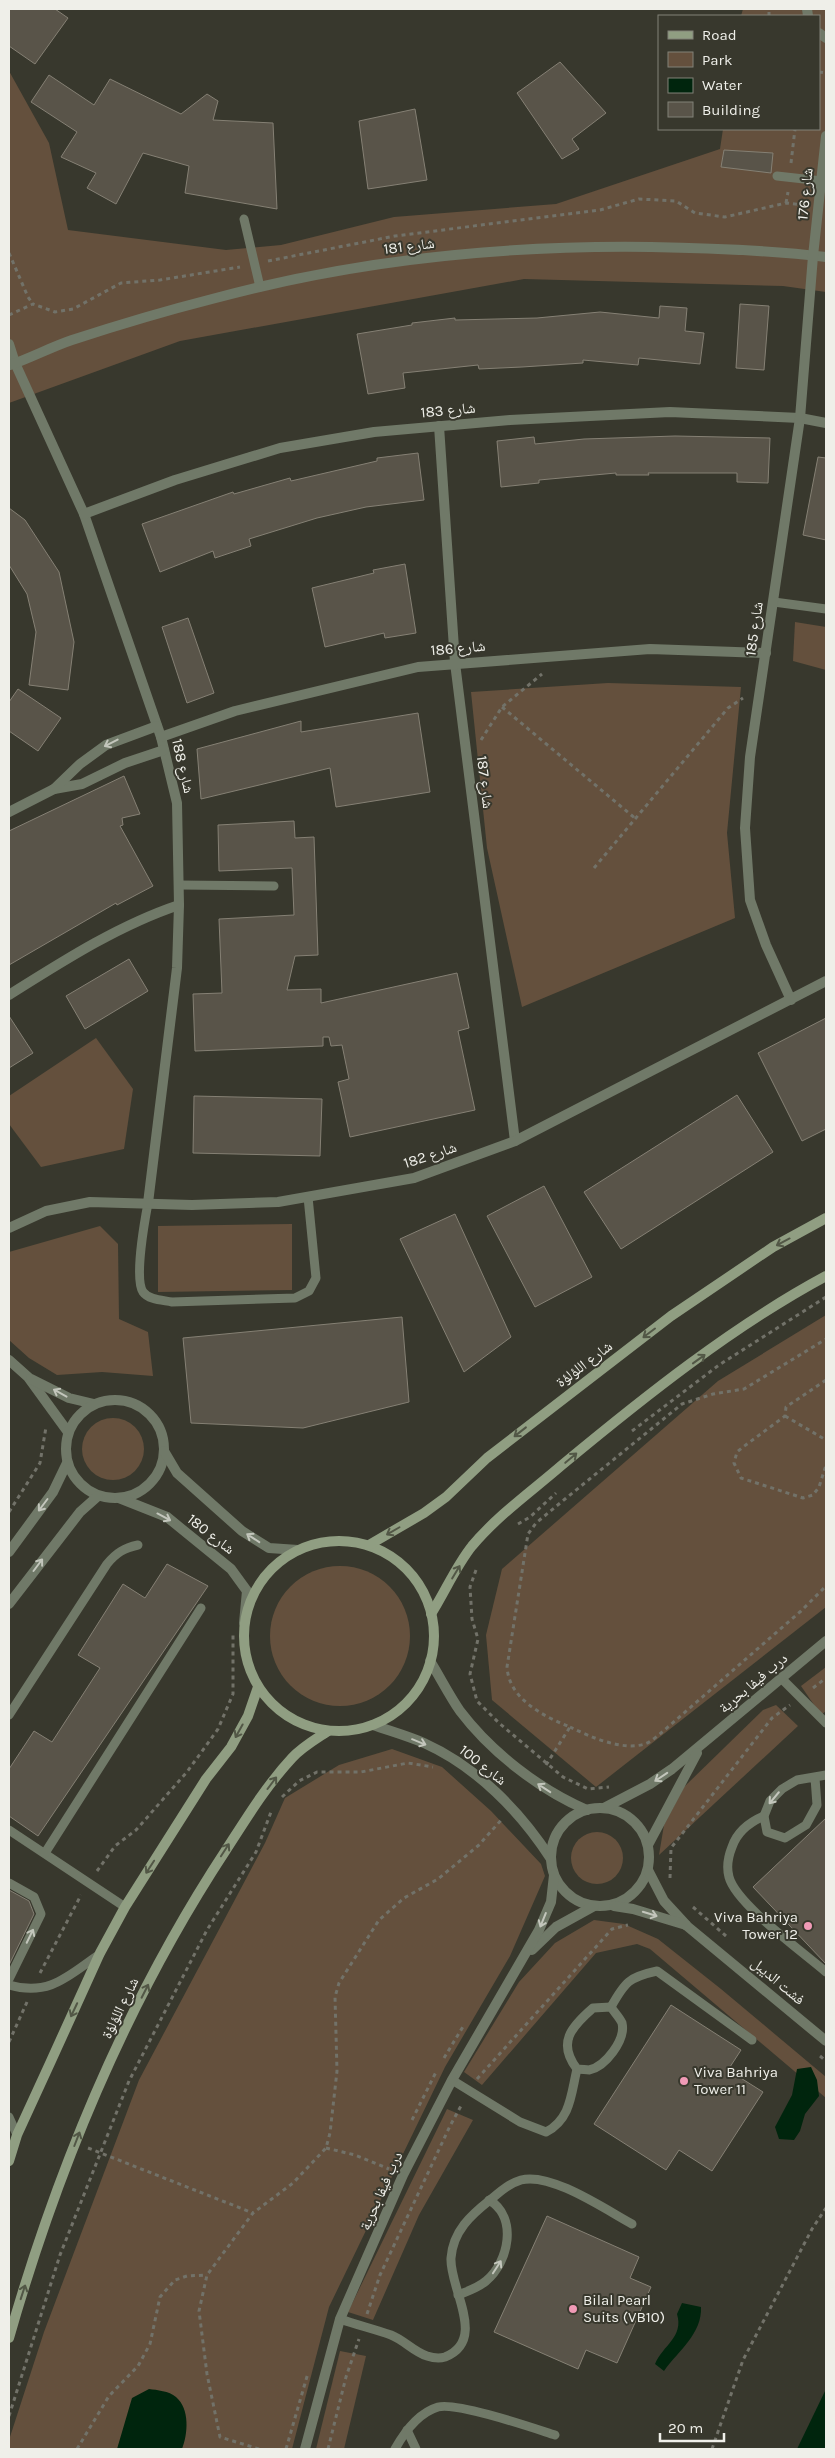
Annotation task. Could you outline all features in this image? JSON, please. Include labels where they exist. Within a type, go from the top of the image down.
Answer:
[{"type":"main road","name":"شارع اللؤلؤة","points":[[369,1545],[424,1513],[446,1497],[487,1458],[671,1316],[773,1247],[826,1218]]},
{"type":"main road","points":[[432,1614],[471,1548],[504,1514],[599,1434],[701,1357],[799,1291],[826,1276]]},
{"type":"main road","points":[[345,1541],[369,1545],[390,1556],[409,1571],[423,1591],[432,1614],[434,1638],[430,1661],[422,1682],[409,1700],[392,1714],[373,1725],[351,1730],[328,1731],[307,1726],[288,1717],[271,1703],[258,1686],[248,1666],[244,1645],[244,1623],[254,1593],[273,1568],[298,1550],[321,1542],[345,1541]]},
{"type":"main road","points":[[9,2161],[17,2135],[100,1954],[125,1907],[206,1780],[231,1747],[248,1716],[258,1686]]},
{"type":"main road","name":"شارع اللؤلؤة","points":[[9,2338],[49,2213],[98,2085],[145,1989],[206,1880],[252,1810],[293,1757],[328,1731]]},
{"type":"street","name":"شارع 176","points":[[813,256],[826,136]]},
{"type":"street","name":"شارع 181","points":[[12,364],[70,340],[212,299],[260,287],[392,262],[502,251],[596,246],[723,248],[826,258]]},
{"type":"street","name":"شارع 185","points":[[791,1000],[766,944],[750,900],[745,828],[750,757],[800,418],[813,256]]},
{"type":"street","name":"شارع 188","points":[[9,344],[12,364],[84,514],[161,737],[177,803],[179,885],[177,968],[148,1203]]},
{"type":"street","name":"شارع 183","points":[[84,514],[175,480],[280,448],[374,432],[510,420],[670,412],[800,418],[826,423]]},
{"type":"street","name":"شارع 187","points":[[439,426],[456,664],[515,1141]]},
{"type":"street","name":"شارع 186","points":[[161,737],[235,711],[418,667],[650,649],[766,653]]},
{"type":"street","points":[[9,812],[54,788],[80,764],[106,745],[157,726]]},
{"type":"street","points":[[54,788],[82,784],[125,763],[164,750]]},
{"type":"street","points":[[9,995],[108,937],[154,914],[179,905]]},
{"type":"street","name":"شارع 182","points":[[9,1228],[46,1211],[90,1202],[234,1205],[308,1197],[414,1178],[515,1141],[826,981]]},
{"type":"street","points":[[9,1360],[28,1377],[68,1432]]},
{"type":"street","points":[[28,1377],[69,1398],[94,1404],[111,1400],[127,1401],[142,1408],[155,1419],[162,1434],[164,1451],[160,1467],[154,1479],[144,1489],[132,1495],[119,1498],[98,1496],[84,1488],[74,1477],[67,1463],[65,1448],[68,1432],[74,1421],[94,1404]]},
{"type":"street","name":"شارع 180","points":[[164,1451],[177,1473],[242,1531],[269,1548],[298,1550]]},
{"type":"street","points":[[9,1552],[53,1492],[67,1463]]},
{"type":"street","points":[[9,1604],[80,1512],[98,1496]]},
{"type":"street","name":"شارع 180","points":[[119,1498],[167,1517],[231,1569],[246,1590],[244,1623]]},
{"type":"street","name":"درب فيفا بحرية","points":[[604,1808],[650,1784],[700,1748],[826,1641]]},
{"type":"street","name":"شارع 100","points":[[430,1661],[461,1711],[491,1744],[534,1782],[560,1798],[587,1810]]},
{"type":"street","name":"شارع 100","points":[[373,1725],[424,1743],[462,1764],[512,1807],[532,1830],[551,1859]]},
{"type":"street","name":"درب فيفا بحرية","points":[[648,1845],[700,1748]]},
{"type":"street","points":[[604,1808],[619,1811],[632,1819],[642,1831],[648,1845],[648,1870],[643,1882],[635,1892],[624,1900],[612,1905],[594,1906],[581,1903],[569,1896],[554,1875],[551,1859],[553,1842],[561,1828],[572,1816],[587,1810],[604,1808]]},
{"type":"street","name":"فشت الديبل","points":[[648,1870],[663,1898],[687,1926],[826,2041]]},
{"type":"street","name":"درب فيفا بحرية","points":[[305,2449],[340,2320],[403,2175],[452,2080],[539,1930],[551,1902],[554,1875]]},
{"type":"street","name":"فشت الديبل","points":[[612,1905],[687,1926]]},
{"type":"street","name":"درب فيفا بحرية","points":[[521,1962],[556,1928],[594,1906]]},
{"type":"lane","points":[[777,176],[822,181]]},
{"type":"lane","points":[[244,219],[260,287]]},
{"type":"lane","points":[[774,602],[826,609]]},
{"type":"lane","points":[[179,885],[274,886]]},
{"type":"lane","points":[[148,1203],[143,1233],[140,1279],[143,1291],[152,1299],[172,1302],[295,1298],[309,1292],[316,1278],[308,1197]]},
{"type":"lane","points":[[9,1715],[107,1564],[114,1555],[126,1548],[138,1545]]},
{"type":"lane","points":[[45,1853],[200,1608]]},
{"type":"lane","points":[[781,1678],[826,1723]]},
{"type":"lane","points":[[815,1778],[817,1805],[806,1825],[785,1838],[767,1832],[764,1816],[770,1801],[782,1789],[798,1780],[826,1775]]},
{"type":"lane","points":[[764,1816],[752,1821],[735,1839],[728,1859],[729,1877],[741,1898],[826,1972]]},
{"type":"lane","points":[[9,1830],[125,1907]]},
{"type":"lane","points":[[9,1883],[29,1892],[34,1897],[40,1914],[9,1979]]},
{"type":"lane","points":[[9,1985],[32,1989],[53,1986],[100,1954]]},
{"type":"lane","points":[[611,2007],[627,1981],[637,1975],[657,1971],[752,2040]]},
{"type":"lane","points":[[611,2007],[622,2023],[622,2034],[618,2044],[601,2063],[590,2070],[577,2069],[568,2057],[567,2045],[571,2031],[592,2008],[611,2007]]},
{"type":"lane","points":[[452,2080],[527,2125],[546,2132],[558,2126],[566,2116],[577,2069]]},
{"type":"lane","points":[[9,2117],[17,2135]]},
{"type":"lane","points":[[340,2320],[392,2335],[424,2355],[436,2358],[444,2357],[460,2346],[466,2332],[454,2283],[451,2258],[456,2238],[471,2214],[506,2187],[523,2179],[546,2180],[632,2224]]},
{"type":"lane","points":[[458,2295],[486,2282],[502,2261],[507,2246],[507,2228],[500,2208],[489,2200]]},
{"type":"lane","points":[[395,2449],[407,2430],[424,2413],[440,2407],[492,2416],[555,2435]]},
{"type":"lane","points":[[407,2430],[416,2449]]},
{"type":"path","points":[[9,253],[28,297],[33,304]]},
{"type":"path","points":[[481,741],[502,706],[547,670]]},
{"type":"path","points":[[594,868],[728,708],[761,687]]},
{"type":"path","points":[[502,706],[636,819]]},
{"type":"path","points":[[629,1433],[720,1365],[826,1298]]},
{"type":"path","points":[[826,1339],[744,1390],[713,1394],[682,1404],[536,1523],[528,1534],[507,1667],[508,1680],[512,1688],[542,1715],[593,1738],[625,1745],[646,1744],[662,1733],[801,1611],[826,1586]]},
{"type":"path","points":[[826,1380],[786,1407],[785,1416],[737,1452],[734,1462],[741,1478],[803,1498],[814,1495],[826,1464]]},
{"type":"path","points":[[785,1416],[826,1440]]},
{"type":"path","points":[[9,1512],[40,1463],[46,1422]]},
{"type":"path","points":[[515,1526],[530,1517],[558,1491]]},
{"type":"path","points":[[476,1569],[470,1587],[472,1619],[478,1639],[470,1674],[477,1701],[546,1764],[563,1777],[588,1789],[615,1787]]},
{"type":"path","points":[[9,2042],[32,1989],[67,1918],[88,1882],[115,1846],[136,1830],[187,1772],[218,1729],[232,1694],[232,1625]]},
{"type":"path","points":[[663,1898],[670,1887],[671,1848],[772,1718],[826,1678]]},
{"type":"path","points":[[534,1782],[570,1727]]},
{"type":"path","points":[[277,1801],[299,1781],[317,1772],[361,1772],[408,1762],[433,1767],[441,1771]]},
{"type":"path","points":[[9,2416],[60,2255],[99,2152],[129,2081],[168,2002],[207,1930],[256,1852],[274,1807]]},
{"type":"path","points":[[497,1811],[510,1823]]},
{"type":"path","points":[[259,2449],[220,2438],[207,2374],[199,2311],[207,2275],[253,2213],[293,2183],[326,2148],[330,2133],[337,2071],[335,1997],[339,1983],[378,1920],[404,1898],[445,1873],[479,1844],[504,1817]]},
{"type":"path","points":[[328,2449],[346,2377],[380,2275],[450,2126],[480,2074],[612,1929],[646,1921],[652,1915]]},
{"type":"path","points":[[409,2125],[426,2089],[465,2023]]},
{"type":"path","points":[[76,2143],[253,2213]]},
{"type":"path","points":[[326,2148],[355,2154],[403,2175]]},
{"type":"path","points":[[384,2177],[392,2160]]},
{"type":"path","points":[[712,2449],[744,2360],[812,2229],[826,2208]]},
{"type":"path","points":[[77,2449],[109,2396],[138,2366],[156,2324],[160,2297],[175,2280],[187,2276],[207,2275]]},
{"type":"path","points":[[286,2449],[310,2366]]},
{"type":"green space","points":[[743,9],[826,9],[826,292],[783,286],[524,279],[180,341],[9,403],[9,71],[49,143],[68,230],[226,250],[281,245],[394,217],[556,204],[720,149],[723,130],[820,130],[820,15],[741,15]]},
{"type":"green space","points":[[795,622],[826,627],[826,670],[793,661]]},
{"type":"green space","points":[[608,683],[741,687],[727,833],[735,918],[522,1007],[487,848],[471,692]]},
{"type":"green space","points":[[96,1038],[133,1089],[124,1149],[41,1167],[9,1124],[9,1096]]},
{"type":"green space","points":[[292,1224],[292,1290],[158,1292],[158,1226]]},
{"type":"green space","points":[[100,1226],[118,1244],[119,1319],[148,1332],[153,1376],[102,1372],[57,1375],[29,1358],[9,1340],[9,1252]]},
{"type":"green space","points":[[826,1315],[826,1607],[596,1787],[492,1700],[486,1635],[502,1569],[718,1381]]},
{"type":"green space","points":[[113,1418],[125,1421],[135,1427],[141,1437],[144,1449],[141,1461],[135,1471],[125,1477],[113,1480],[101,1477],[91,1471],[85,1461],[82,1449],[85,1437],[91,1427],[101,1421]]},
{"type":"green space","points":[[340,1566],[354,1567],[367,1571],[389,1587],[405,1609],[409,1622],[409,1650],[405,1663],[389,1685],[367,1701],[354,1705],[340,1706],[326,1705],[313,1701],[291,1685],[275,1663],[271,1650],[270,1636],[271,1622],[275,1609],[291,1587],[313,1571],[326,1567]]},
{"type":"green space","points":[[826,1667],[826,1711],[821,1715],[801,1686]]},
{"type":"green space","points":[[776,1705],[798,1726],[659,1855],[664,1825],[684,1787],[763,1710]]},
{"type":"green space","points":[[392,1749],[442,1767],[491,1811],[541,1864],[545,1876],[510,1956],[445,2067],[329,2307],[292,2449],[9,2449],[9,2440],[44,2332],[139,2080],[265,1843],[285,1798],[339,1765]]},
{"type":"green space","points":[[592,1832],[602,1832],[616,1839],[623,1853],[623,1863],[616,1877],[602,1884],[592,1884],[582,1880],[575,1873],[571,1863],[571,1853],[575,1843],[582,1836]]},
{"type":"green space","points":[[594,1920],[624,1924],[658,1939],[826,2077],[826,2098],[650,1949],[637,1944],[596,1953],[482,2085],[464,2072],[519,1982],[555,1943]]},
{"type":"green space","points":[[447,2109],[473,2120],[419,2215],[373,2320],[348,2312]]},
{"type":"green space","points":[[340,2351],[366,2356],[344,2449],[316,2449]]},
{"type":"water","points":[[811,2067],[817,2080],[819,2096],[805,2114],[800,2131],[794,2140],[779,2139],[775,2127],[792,2095],[797,2069]]},
{"type":"water","points":[[682,2303],[701,2307],[698,2325],[689,2341],[664,2371],[655,2364],[678,2329],[677,2314]]},
{"type":"water","points":[[149,2389],[170,2393],[181,2402],[186,2415],[186,2436],[182,2449],[117,2449],[132,2398]]},
{"type":"water","points":[[826,2389],[826,2449],[797,2449]]},
{"type":"building","points":[[9,9],[55,9],[68,18],[35,64],[9,46]]},
{"type":"building","points":[[560,62],[606,113],[572,139],[579,149],[562,159],[517,93]]},
{"type":"building","points":[[49,75],[94,105],[110,79],[181,114],[207,94],[218,101],[213,120],[273,123],[277,209],[185,193],[189,166],[143,153],[116,204],[87,188],[96,173],[61,157],[77,132],[31,102]]},
{"type":"building","points":[[415,109],[427,180],[368,189],[359,121]]},
{"type":"building","points":[[724,150],[773,153],[771,173],[721,167]]},
{"type":"building","points":[[740,304],[769,306],[764,370],[736,368]]},
{"type":"building","points":[[660,306],[687,308],[685,331],[704,333],[700,364],[639,358],[638,365],[583,360],[583,363],[522,367],[479,369],[478,365],[403,373],[405,388],[368,394],[357,334],[412,325],[412,323],[455,318],[455,320],[537,318],[600,312],[659,318]]},
{"type":"building","points":[[675,436],[770,438],[768,483],[737,482],[737,473],[616,475],[616,473],[539,480],[539,483],[501,487],[497,441],[534,437],[535,444],[584,439]]},
{"type":"building","points":[[418,453],[424,500],[366,507],[317,518],[249,539],[251,546],[215,558],[213,551],[160,572],[142,524],[233,492],[234,494],[290,478],[291,481],[377,461],[377,458]]},
{"type":"building","points":[[818,457],[826,458],[826,540],[803,535]]},
{"type":"building","points":[[9,508],[25,520],[59,572],[74,642],[68,690],[29,685],[36,632],[27,594],[9,565]]},
{"type":"building","points":[[405,564],[416,633],[385,638],[384,633],[325,647],[312,588],[374,573],[373,570]]},
{"type":"building","points":[[188,618],[214,693],[187,703],[162,627]]},
{"type":"building","points":[[18,689],[61,718],[38,751],[9,731],[9,702]]},
{"type":"building","points":[[418,713],[430,792],[336,807],[330,768],[201,799],[197,749],[301,721],[301,732]]},
{"type":"building","points":[[124,776],[140,814],[122,818],[123,825],[120,826],[153,886],[117,905],[116,903],[9,965],[9,831]]},
{"type":"building","points":[[294,821],[295,838],[314,837],[318,955],[295,956],[287,990],[321,989],[321,1003],[457,973],[469,1028],[458,1031],[475,1110],[350,1137],[338,1082],[349,1079],[342,1045],[331,1046],[329,1037],[323,1037],[323,1046],[195,1051],[193,994],[222,993],[219,919],[294,915],[292,868],[219,871],[218,825]]},
{"type":"building","points":[[129,959],[148,991],[85,1029],[66,996]]},
{"type":"building","points":[[9,1016],[33,1053],[9,1068]]},
{"type":"building","points":[[826,1018],[826,1129],[802,1141],[758,1053]]},
{"type":"building","points":[[737,1095],[773,1152],[621,1249],[584,1192]]},
{"type":"building","points":[[194,1096],[322,1099],[320,1156],[193,1153]]},
{"type":"building","points":[[544,1186],[592,1277],[535,1307],[487,1216]]},
{"type":"building","points":[[455,1214],[511,1337],[464,1372],[400,1239]]},
{"type":"building","points":[[402,1317],[409,1402],[303,1428],[191,1423],[183,1338]]},
{"type":"building","points":[[167,1564],[208,1586],[38,1836],[9,1816],[9,1769],[34,1731],[52,1742],[100,1668],[78,1655],[123,1584],[145,1598]]},
{"type":"building","name":"Viva Bahriya Tower 12","points":[[826,1818],[826,1964],[753,1887]]},
{"type":"building","points":[[9,1890],[29,1901],[34,1914],[9,1965]]},
{"type":"building","name":"Viva Bahriya Tower 11","points":[[671,2005],[741,2050],[728,2070],[763,2092],[712,2171],[679,2150],[666,2170],[594,2124]]},
{"type":"building","name":"Bilal Pearl Suits (VB10)","points":[[547,2216],[639,2257],[630,2278],[651,2287],[617,2363],[586,2350],[578,2369],[494,2332]]},
{"type":"place","name":"Viva Bahriya Tower 12","points":[[808,1926]]},
{"type":"place","name":"Viva Bahriya Tower 11","points":[[684,2081]]},
{"type":"place","name":"Bilal Pearl Suits (VB10)","points":[[573,2309]]}]
